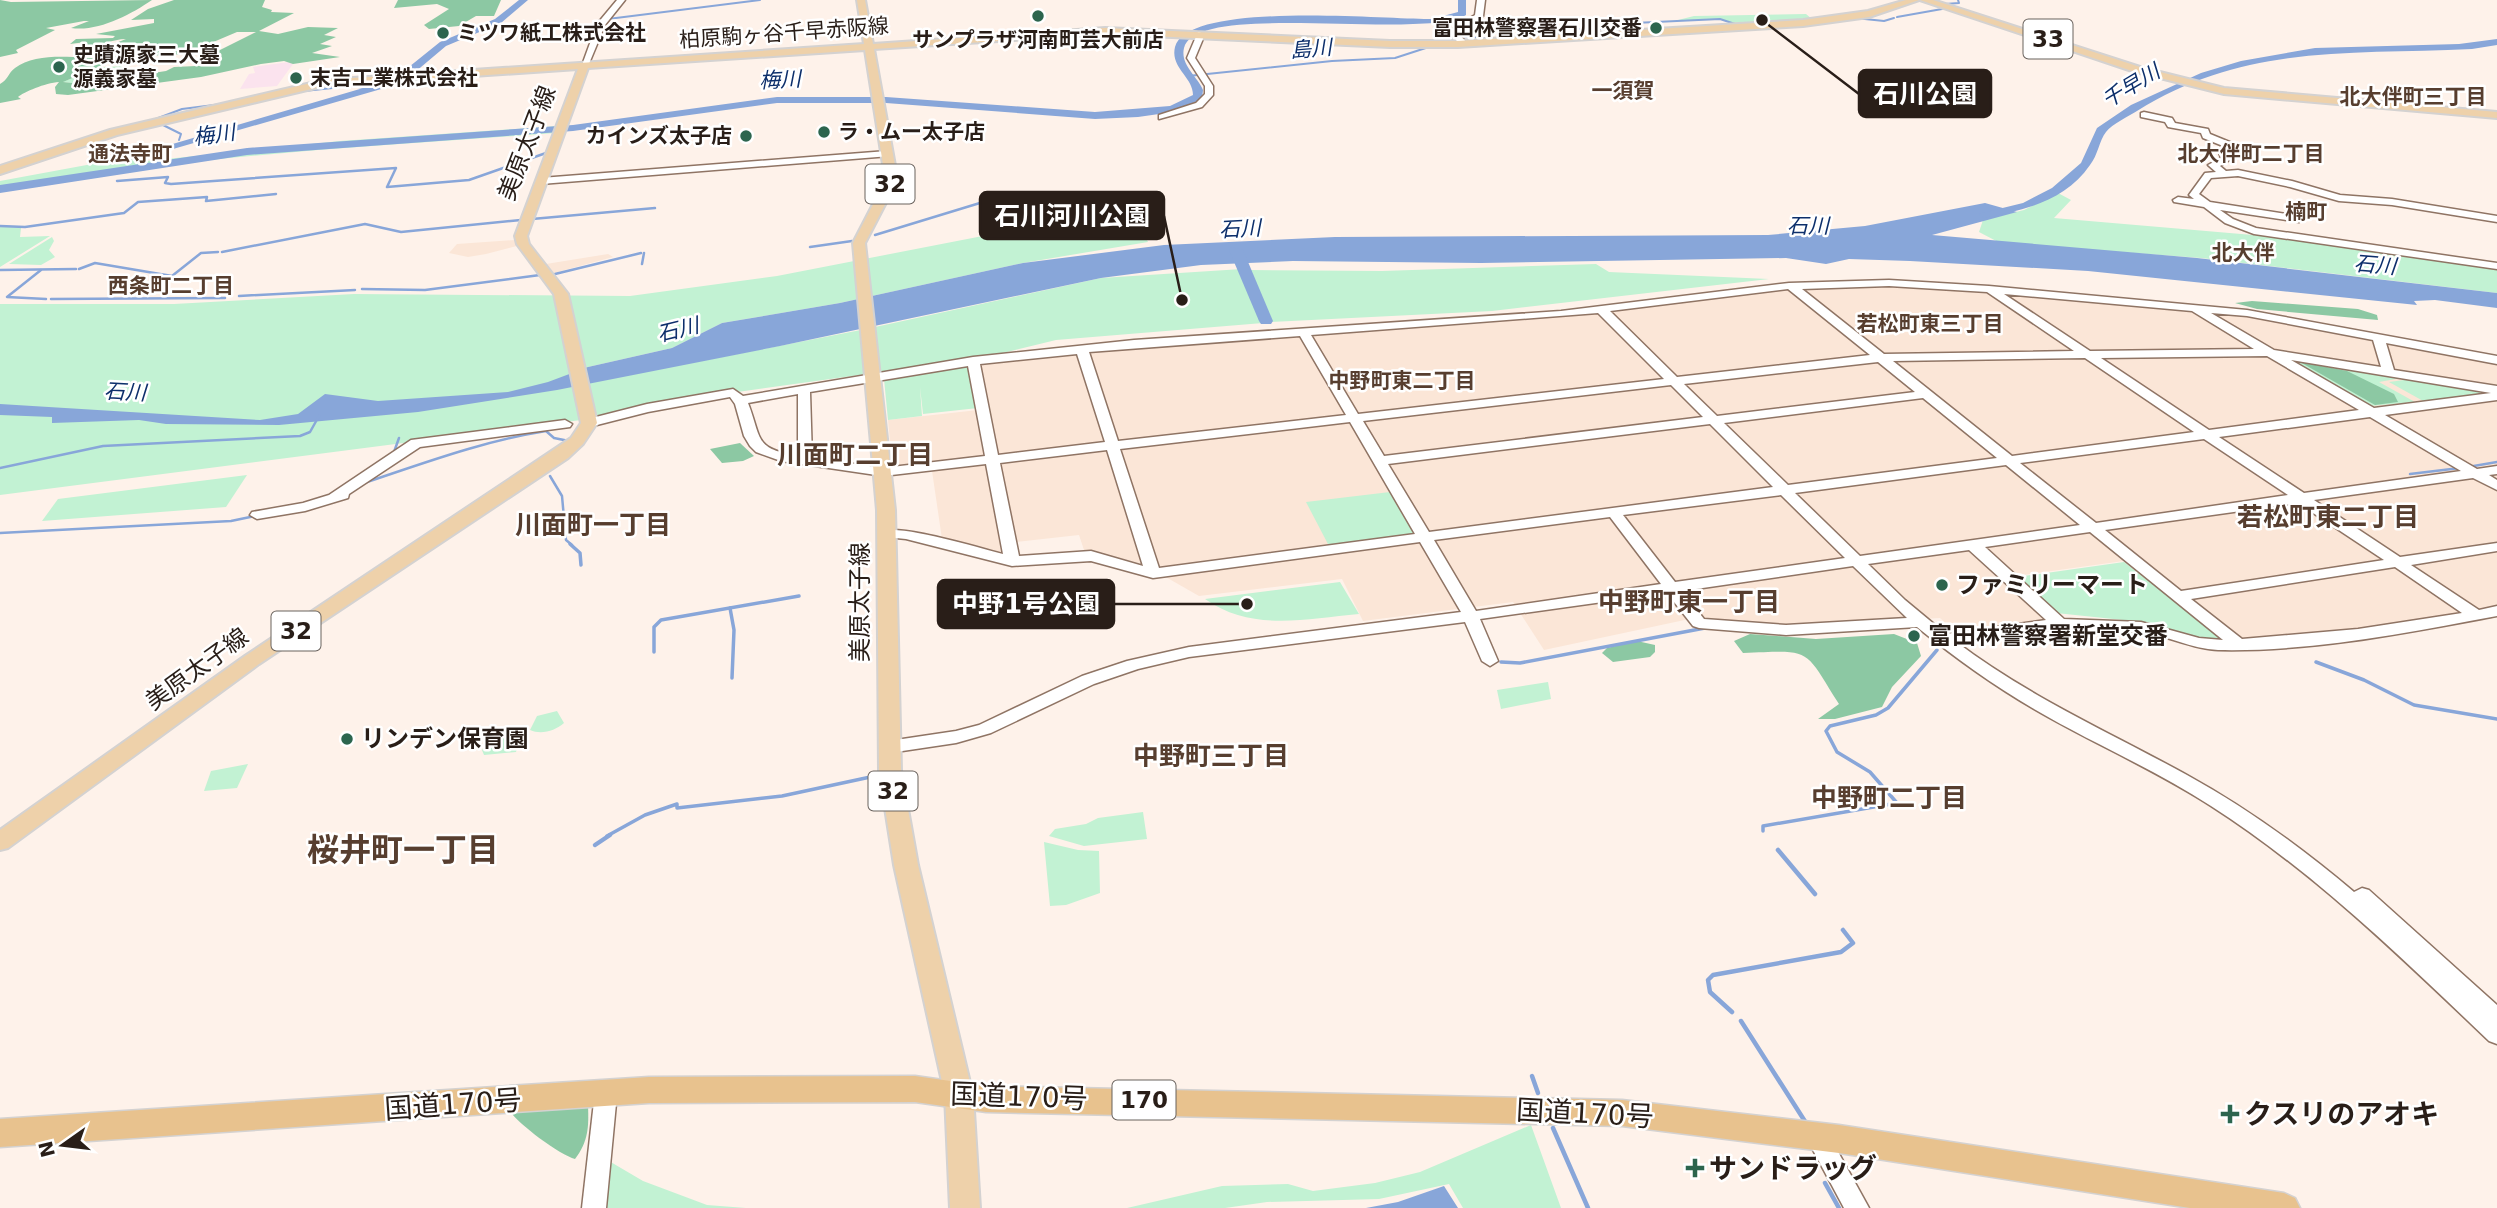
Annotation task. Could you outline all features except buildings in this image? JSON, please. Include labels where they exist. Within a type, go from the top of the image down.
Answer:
[{"type":"highway","name":"国道170号","points":[[0,1133],[606,1093],[832,1087],[915,1089],[986,1099],[1622,1113],[1818,1137],[2284,1208]]},
{"type":"main road","name":"美原太子線","points":[[861,0],[887,153],[890,186],[864,228],[859,243],[883,472],[889,747],[897,823],[959,1095],[965,1208]]},
{"type":"main road","name":"柏原駒ヶ谷千早赤阪線","points":[[0,170],[61,148],[155,122],[315,84],[1105,31],[1390,44],[1463,43],[1803,23],[1873,13],[1915,0]]},
{"type":"main road","name":"33","points":[[1924,0],[2200,85],[2263,97],[2497,115]]},
{"type":"main road","name":"美原太子線","points":[[0,842],[252,660],[562,454],[577,441],[589,421],[562,297],[521,240],[584,66]]},
{"type":"street","points":[[584,66],[601,24],[621,0]]},
{"type":"street","points":[[1463,43],[1453,31],[1479,16],[1481,0]]},
{"type":"street","points":[[1162,117],[1199,105],[1209,96],[1209,86],[1191,58],[1200,34]]},
{"type":"street","points":[[2144,115],[2166,120],[2171,125],[2205,131],[2206,136],[2230,145],[2223,150],[2226,159],[2213,164],[2223,172]]},
{"type":"street","points":[[541,181],[887,153]]},
{"type":"street","points":[[2497,219],[2392,202],[2339,198],[2292,184],[2223,172],[2206,176],[2194,192],[2195,197],[2233,224],[2262,233],[2497,266]]},
{"type":"street","points":[[2178,200],[2299,219]]},
{"type":"street","points":[[740,400],[804,389],[872,372],[973,361],[1303,331],[1470,322],[1606,309],[1791,286],[1889,284],[1989,289],[2192,307],[2262,315],[2497,360]]},
{"type":"street","points":[[1791,286],[2238,644]]},
{"type":"street","points":[[1989,289],[2476,615]]},
{"type":"street","points":[[2192,307],[2497,486]]},
{"type":"street","points":[[1606,309],[1863,560],[1952,637],[2041,696],[2180,769],[2264,820],[2379,908],[2497,1035]]},
{"type":"street","points":[[1303,331],[1471,616],[1490,661]]},
{"type":"street","points":[[2378,336],[2389,372]]},
{"type":"street","points":[[1082,350],[1153,573]]},
{"type":"street","points":[[589,421],[733,393],[740,400],[751,438],[760,448],[777,456],[883,472],[1881,358],[2269,353],[2497,390]]},
{"type":"street","points":[[973,361],[1012,561]]},
{"type":"street","points":[[804,389],[805,459]]},
{"type":"street","points":[[1379,461],[1926,394]]},
{"type":"street","points":[[886,533],[906,535],[1012,561],[1091,556],[1153,573],[2497,396]]},
{"type":"street","points":[[334,498],[416,443],[565,424]]},
{"type":"street","points":[[889,747],[956,737],[985,729],[1088,680],[1170,656],[1672,588],[2497,470]]},
{"type":"street","points":[[257,515],[305,507],[364,487]]},
{"type":"street","points":[[1613,512],[1699,622],[1786,630],[1920,622]]},
{"type":"street","points":[[1972,544],[2061,625]]},
{"type":"street","points":[[2179,596],[2497,547]]},
{"type":"street","points":[[1863,560],[1920,622],[2009,686],[2063,718],[2185,781],[2280,842],[2497,1018]]},
{"type":"street","points":[[1952,637],[2013,626],[2084,622],[2145,627],[2188,641],[2238,644],[2292,641],[2497,611]]},
{"type":"street","points":[[594,1208],[606,1093]]},
{"type":"street","points":[[1818,1137],[1857,1208]]},
{"type":"shaded area","points":[[289,62],[293,64],[277,86],[240,89],[249,74],[255,73],[253,67]]},
{"type":"shaded area","points":[[515,240],[517,246],[486,254],[468,257],[449,253],[457,244]]},
{"type":"shaded area","points":[[608,254],[613,257],[554,273],[546,264]]},
{"type":"shaded area","points":[[1890,286],[1986,290],[2246,314],[2497,362],[2497,608],[2410,625],[2251,642],[2233,634],[2138,559],[2009,577],[2053,619],[1966,630],[1952,629],[1940,618],[1791,626],[1694,618],[1544,650],[1513,602],[1363,621],[1342,579],[1199,596],[1143,564],[1096,552],[1085,553],[1079,535],[1016,542],[1017,558],[942,539],[931,464],[900,467],[892,463],[888,420],[987,409],[977,363],[1225,338],[1476,324],[1788,289]]},
{"type":"green space","points":[[0,0],[152,0],[124,17],[103,25],[71,28],[89,21],[84,21],[46,28],[55,30],[16,50],[18,53],[0,57]]},
{"type":"green space","points":[[174,0],[265,0],[262,7],[272,10],[271,12],[294,13],[259,31],[278,34],[308,27],[338,28],[324,35],[336,37],[320,44],[332,46],[312,53],[340,57],[293,64],[284,61],[261,64],[201,77],[68,95],[56,94],[55,87],[59,82],[25,93],[18,97],[21,99],[0,103],[0,84],[15,68],[35,59],[104,59],[101,66],[63,82],[81,84],[166,71],[174,67],[219,65],[204,61],[218,56],[216,52],[256,32],[237,32],[185,54],[112,58],[132,49],[103,48],[126,39],[88,46],[83,46],[86,42],[70,44],[76,39],[113,38],[115,36],[96,34],[154,23],[154,19],[131,20],[148,9]]},
{"type":"green space","points":[[398,0],[501,0],[494,16],[476,16],[459,26],[429,29],[424,25],[449,9],[437,4],[394,8]]},
{"type":"green space","points":[[1806,14],[1812,19],[1739,25],[1720,19],[1674,21],[1694,16]]},
{"type":"green space","points":[[128,66],[111,75],[122,76],[119,78],[81,84],[62,82],[103,67]]},
{"type":"green space","points":[[558,126],[555,133],[207,160],[0,190],[0,181],[130,157],[140,157],[132,160],[137,162],[340,141]]},
{"type":"green space","points":[[2058,193],[2071,200],[2054,218],[2313,240],[2497,268],[2497,293],[2201,258],[2000,243],[1979,232],[1983,220],[2024,210]]},
{"type":"green space","points":[[1139,224],[1148,242],[1023,263],[840,303],[722,323],[672,348],[588,367],[593,382],[866,329],[1101,278],[1242,269],[1263,323],[1056,340],[1003,353],[652,404],[581,420],[0,495],[0,304],[174,304],[354,294],[630,296],[777,276],[993,234]]},
{"type":"green space","points":[[0,227],[21,228],[20,237],[50,236],[0,267]]},
{"type":"green space","points":[[52,237],[54,241],[49,250],[55,257],[41,265],[9,264]]},
{"type":"green space","points":[[1596,264],[1609,272],[1769,279],[1492,311],[1271,322],[1249,270],[1382,271]]},
{"type":"green space","points":[[2252,301],[2358,309],[2377,315],[2378,320],[2257,309],[2235,303]]},
{"type":"green space","points":[[2293,359],[2407,377],[2379,382],[2415,402],[2370,406],[2291,361]]},
{"type":"green space","points":[[2300,362],[2347,371],[2394,394],[2398,402],[2375,405]]},
{"type":"green space","points":[[969,365],[978,408],[923,414],[920,387],[922,416],[888,420],[884,379]]},
{"type":"green space","points":[[2412,379],[2491,394],[2425,402],[2389,382]]},
{"type":"green space","points":[[740,443],[754,456],[743,461],[722,463],[710,449]]},
{"type":"green space","points":[[247,475],[226,507],[42,521],[58,499]]},
{"type":"green space","points":[[1390,492],[1415,532],[1413,535],[1329,546],[1306,502]]},
{"type":"green space","points":[[2124,562],[2225,641],[2184,635],[2142,622],[2056,613],[2017,577]]},
{"type":"green space","points":[[1340,582],[1359,614],[1298,620],[1260,620],[1241,616],[1205,599]]},
{"type":"green space","points":[[1750,634],[1816,639],[1894,634],[1917,643],[1921,656],[1892,687],[1882,707],[1835,719],[1818,719],[1839,704],[1811,662],[1795,653],[1743,653],[1734,641]]},
{"type":"green space","points":[[1637,641],[1655,645],[1655,652],[1650,657],[1613,662],[1602,653],[1607,648]]},
{"type":"green space","points":[[1548,682],[1551,699],[1501,709],[1497,690]]},
{"type":"green space","points":[[557,711],[564,723],[560,726],[543,732],[530,730],[537,716]]},
{"type":"green space","points":[[522,733],[516,752],[484,755],[482,750],[487,744]]},
{"type":"green space","points":[[248,764],[237,788],[204,791],[211,771]]},
{"type":"green space","points":[[1143,812],[1147,839],[1084,846],[1049,836],[1055,829],[1086,824],[1098,818]]},
{"type":"green space","points":[[1044,842],[1078,850],[1099,851],[1100,893],[1066,905],[1050,906]]},
{"type":"green space","points":[[588,1106],[587,1134],[575,1159],[540,1138],[510,1111]]},
{"type":"green space","points":[[1531,1125],[1561,1208],[1463,1208],[1449,1184],[1379,1199],[1267,1202],[1225,1208],[1127,1208],[1222,1186],[1288,1184],[1313,1191],[1375,1183],[1420,1172]]},
{"type":"green space","points":[[609,1161],[643,1181],[707,1205],[746,1208],[601,1208]]},
{"type":"water","points":[[1985,203],[2017,212],[1932,235],[2197,258],[2497,293],[2497,308],[2435,300],[2414,301],[2417,305],[2088,271],[1910,261],[1849,259],[1826,264],[1786,258],[1481,263],[1293,261],[1201,265],[1101,278],[557,390],[418,412],[279,425],[166,424],[139,420],[52,423],[52,417],[0,415],[0,404],[260,420],[298,414],[325,394],[378,401],[508,392],[548,382],[588,367],[672,348],[722,323],[840,303],[1023,263],[1164,245],[1335,237],[1768,235],[1865,226]]},
{"type":"water","points":[[1444,1186],[1458,1208],[1366,1208],[1398,1202]]},
{"type":"waterway","points":[[131,158],[398,81],[443,44],[498,21],[524,0]]},
{"type":"waterway","points":[[608,19],[760,0]]},
{"type":"waterway","name":"梅川","points":[[0,189],[247,151],[330,143],[573,128],[777,100],[886,100],[1048,114],[1138,114],[1173,108],[1198,97],[1196,84],[1179,58],[1182,40],[1198,28],[1225,21],[1259,18],[1432,22],[1454,18],[1463,13],[1462,0]]},
{"type":"waterway","name":"島川","points":[[1945,4],[1959,3],[1958,0]]},
{"type":"waterway","name":"島川","points":[[1897,17],[1942,9],[1938,5]]},
{"type":"waterway","name":"島川","points":[[1855,18],[1884,21],[1894,18]]},
{"type":"waterway","name":"島川","points":[[1546,36],[1579,29],[1622,29],[1634,23],[1720,19],[1738,25]]},
{"type":"waterway","name":"島川","points":[[1794,21],[1811,20]]},
{"type":"waterway","name":"島川","points":[[1445,41],[1464,37],[1496,39]]},
{"type":"waterway","name":"千早川","points":[[1984,214],[2015,209],[2045,197],[2067,183],[2085,165],[2101,130],[2170,89],[2205,75],[2277,56],[2315,51],[2354,47],[2459,47],[2497,42]]},
{"type":"waterway","name":"島川","points":[[1188,76],[1332,61],[1395,58],[1435,45]]},
{"type":"waterway","points":[[295,92],[351,86],[372,89]]},
{"type":"waterway","points":[[240,100],[273,92]]},
{"type":"waterway","points":[[179,140],[181,134],[153,120],[182,109],[222,104]]},
{"type":"waterway","points":[[117,181],[168,177],[165,183],[171,184],[396,168],[387,187],[469,180],[546,153]]},
{"type":"waterway","points":[[995,199],[1023,193]]},
{"type":"waterway","points":[[0,226],[25,227],[124,213],[138,202],[207,197],[206,201],[276,194]]},
{"type":"waterway","points":[[875,235],[993,199]]},
{"type":"waterway","points":[[532,219],[655,208]]},
{"type":"waterway","points":[[222,252],[365,224],[401,232],[521,220]]},
{"type":"waterway","points":[[810,247],[852,241]]},
{"type":"waterway","name":"石川","points":[[1236,250],[1266,321]]},
{"type":"waterway","points":[[79,269],[95,263],[172,276],[201,253],[218,252]]},
{"type":"waterway","points":[[555,274],[641,253]]},
{"type":"waterway","points":[[642,264],[644,253]]},
{"type":"waterway","points":[[0,270],[76,269]]},
{"type":"waterway","points":[[41,270],[7,297],[46,299]]},
{"type":"waterway","points":[[362,289],[425,290],[540,275]]},
{"type":"waterway","points":[[239,296],[355,290]]},
{"type":"waterway","points":[[51,299],[225,298]]},
{"type":"waterway","points":[[0,468],[103,446],[300,436],[310,432],[319,416]]},
{"type":"waterway","points":[[364,483],[454,453],[523,435],[546,431],[554,438],[569,441]]},
{"type":"waterway","points":[[394,452],[399,438]]},
{"type":"waterway","points":[[2468,467],[2497,462]]},
{"type":"waterway","points":[[2410,474],[2460,468]]},
{"type":"waterway","points":[[550,476],[562,496],[566,540],[572,545]]},
{"type":"waterway","points":[[0,533],[231,521],[255,516]]},
{"type":"waterway","points":[[570,544],[580,553],[581,565]]},
{"type":"waterway","points":[[730,608],[799,596]]},
{"type":"waterway","points":[[654,652],[654,627],[661,620],[730,608]]},
{"type":"waterway","points":[[730,608],[734,630],[732,678]]},
{"type":"waterway","points":[[1501,662],[1520,663],[1705,628]]},
{"type":"waterway","points":[[1763,831],[1763,826],[1897,803],[1870,772],[1837,752],[1826,731],[1830,726],[1876,715],[1888,708],[1937,650]]},
{"type":"waterway","points":[[2316,662],[2364,680],[2414,705],[2497,719]]},
{"type":"waterway","points":[[607,836],[645,815],[677,804],[677,808],[782,796],[875,776]]},
{"type":"waterway","points":[[595,845],[610,835]]},
{"type":"waterway","points":[[1778,850],[1815,894]]},
{"type":"waterway","points":[[1732,1012],[1710,992],[1708,980],[1713,975],[1841,952],[1853,943],[1843,930]]},
{"type":"waterway","points":[[1741,1021],[1806,1123]]},
{"type":"waterway","points":[[1532,1076],[1538,1093]]},
{"type":"waterway","points":[[1553,1128],[1588,1208]]},
{"type":"waterway","points":[[1825,1183],[1839,1208]]},
{"type":"place","name":"サンプラザ河南町芸大前店","points":[[1038,16]]},
{"type":"place","name":"石川公園","points":[[1762,20]]},
{"type":"place","name":"富田林警察署石川交番","points":[[1656,28]]},
{"type":"place","name":"ミツワ紙工株式会社","points":[[443,33]]},
{"type":"place","name":"史蹟源家三大墓 源義家墓","points":[[59,67]]},
{"type":"place","name":"末吉工業株式会社","points":[[296,78]]},
{"type":"place","name":"ラ・ムー太子店","points":[[824,132]]},
{"type":"place","name":"カインズ太子店","points":[[746,136]]},
{"type":"place","name":"石川河川公園","points":[[1182,300]]},
{"type":"place","name":"ファミリーマート","points":[[1942,585]]},
{"type":"place","name":"中野1号公園","points":[[1247,604]]},
{"type":"place","name":"富田林警察署新堂交番","points":[[1914,636]]},
{"type":"place","name":"リンデン保育園","points":[[347,739]]},
{"type":"place","name":"クスリのアオキ","points":[[2230,1114]]},
{"type":"place","name":"サンドラッグ","points":[[1695,1168]]},
{"type":"district","name":"一須賀","points":[[1623,91]]},
{"type":"district","name":"北大伴町三丁目","points":[[2413,97]]},
{"type":"district","name":"通法寺町","points":[[130,154]]},
{"type":"district","name":"北大伴町二丁目","points":[[2251,154]]},
{"type":"district","name":"楠町","points":[[2306,212]]},
{"type":"district","name":"北大伴","points":[[2243,253]]},
{"type":"district","name":"西条町二丁目","points":[[171,286]]},
{"type":"district","name":"若松町東三丁目","points":[[1930,324]]},
{"type":"district","name":"中野町東二丁目","points":[[1402,381]]},
{"type":"district","name":"川面町二丁目","points":[[855,455]]},
{"type":"district","name":"若松町東二丁目","points":[[2328,517]]},
{"type":"district","name":"川面町一丁目","points":[[593,525]]},
{"type":"district","name":"中野町東一丁目","points":[[1689,602]]},
{"type":"district","name":"中野町三丁目","points":[[1211,756]]},
{"type":"district","name":"中野町二丁目","points":[[1889,798]]},
{"type":"district","name":"桜井町一丁目","points":[[403,850]]}]
